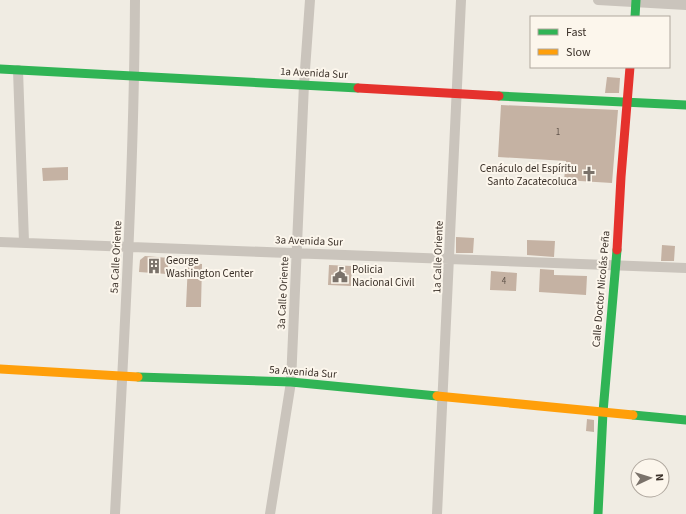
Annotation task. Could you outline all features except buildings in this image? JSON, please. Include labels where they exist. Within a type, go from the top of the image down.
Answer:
[{"type":"street","name":"5a Calle Oriente","points":[[115,514],[135,76],[135,0]]},
{"type":"street","name":"3a Calle Oriente","points":[[270,514],[291,382],[304,84],[310,0]]},
{"type":"street","name":"1a Calle Oriente","points":[[438,514],[461,0]]},
{"type":"street","points":[[598,0],[686,5]]},
{"type":"street","points":[[635,16],[636,1]]},
{"type":"street","name":"Calle Doctor Nicolás Peña","points":[[598,514],[603,412],[616,265],[630,68]]},
{"type":"street","name":"1a Avenida Sur","points":[[0,69],[304,84],[686,106]]},
{"type":"street","points":[[18,70],[24,242]]},
{"type":"street","name":"3a Avenida Sur","points":[[0,242],[297,252],[686,268]]},
{"type":"street","name":"5a Avenida Sur","points":[[0,369],[122,376],[291,382],[686,420]]},
{"type":"traffic: fast","points":[[635,16],[636,0]]},
{"type":"traffic: fast","points":[[0,69],[358,88]]},
{"type":"traffic: fast","points":[[499,96],[686,105]]},
{"type":"traffic: fast","points":[[598,514],[603,412],[617,250]]},
{"type":"traffic: fast","points":[[138,377],[291,382],[437,396]]},
{"type":"traffic: fast","points":[[633,415],[686,420]]},
{"type":"traffic: slow","points":[[0,369],[138,377]]},
{"type":"traffic: slow","points":[[437,396],[633,415]]},
{"type":"traffic: jam","points":[[617,250],[630,68]]},
{"type":"traffic: jam","points":[[358,88],[499,96]]},
{"type":"place","name":"Cenáculo del Espíritu Santo Zacatecoluca","points":[[589,174]]},
{"type":"place","name":"George Washington Center","points":[[154,266]]},
{"type":"place","name":"Policia Nacional Civil","points":[[340,275]]}]
